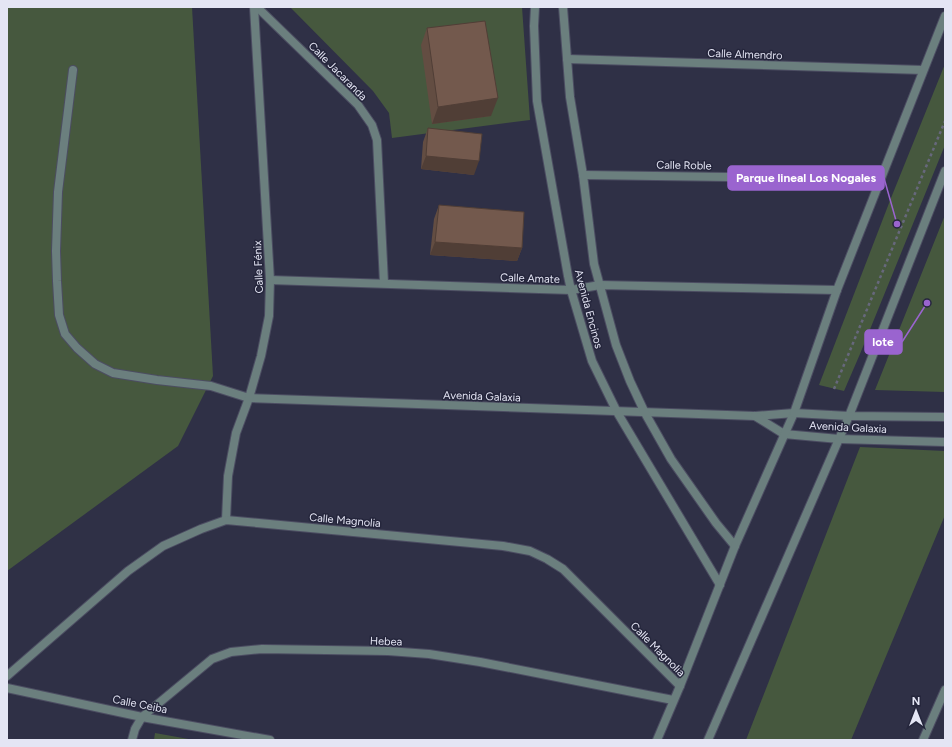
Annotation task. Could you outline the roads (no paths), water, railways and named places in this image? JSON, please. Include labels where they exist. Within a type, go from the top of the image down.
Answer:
[{"type":"street","name":"Calle Fénix","points":[[226,520],[228,476],[236,433],[249,398],[261,356],[269,316],[270,280],[254,7]]},
{"type":"street","name":"Calle Jacaranda","points":[[257,7],[358,105],[372,125],[377,140],[384,283]]},
{"type":"street","name":"Avenida Encinos","points":[[534,7],[537,101],[571,290],[592,361],[617,412],[720,585]]},
{"type":"street","name":"Avenida Encinos","points":[[564,7],[570,97],[583,175],[594,264],[616,346],[645,413],[671,459],[716,523],[735,546]]},
{"type":"street","points":[[657,740],[735,546],[794,413],[837,290],[945,16]]},
{"type":"street","name":"Calle Almendro","points":[[567,59],[923,70]]},
{"type":"street","name":"Avenida Galaxia","points":[[73,70],[58,192],[56,281],[59,315],[65,334],[77,348],[95,364],[113,373],[211,386],[249,398],[754,416],[794,413],[849,416],[945,417]]},
{"type":"street","points":[[708,740],[849,416],[945,171]]},
{"type":"street","name":"Calle Roble","points":[[583,175],[880,179]]},
{"type":"street","name":"Calle Amate","points":[[270,280],[571,290],[600,285],[837,290]]},
{"type":"street","name":"Avenida Galaxia","points":[[754,416],[784,434],[839,439],[945,442]]},
{"type":"street","name":"Calle Magnolia","points":[[7,676],[128,571],[163,546],[201,529],[226,520],[503,546],[530,551],[563,569],[680,686]]},
{"type":"street","name":"Hebea","points":[[132,740],[135,729],[142,717],[212,659],[231,652],[262,649],[388,651],[429,654],[480,662],[673,700]]},
{"type":"street","name":"Calle Ceiba","points":[[7,688],[142,717],[270,740]]},
{"type":"street","points":[[924,740],[945,690]]},
{"type":"place","name":"Parque lineal Los Nogales","points":[[897,224]]},
{"type":"place","name":"lote","points":[[927,303]]}]
